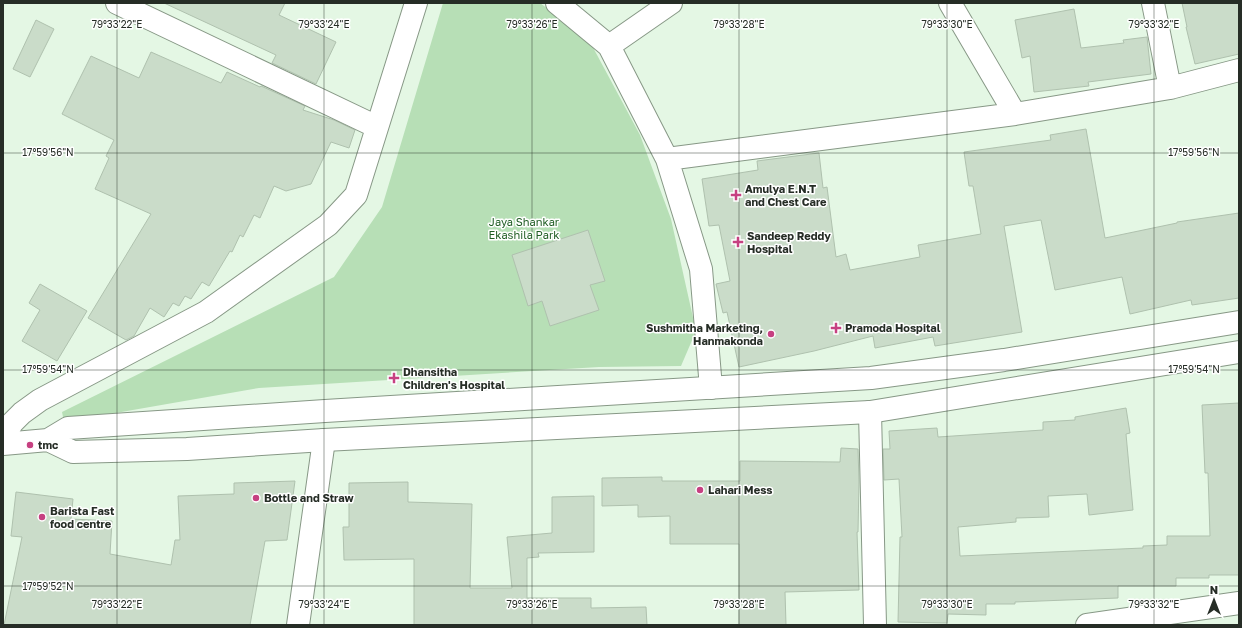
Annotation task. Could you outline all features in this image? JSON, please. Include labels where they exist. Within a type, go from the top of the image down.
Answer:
[{"type":"street","points":[[118,3],[378,127]]},
{"type":"street","points":[[3,439],[12,423],[22,413],[40,400],[206,312],[328,225],[356,195],[416,3]]},
{"type":"street","points":[[557,3],[609,46],[667,159],[701,269],[711,388]]},
{"type":"street","points":[[609,46],[671,3]]},
{"type":"street","points":[[950,3],[1015,114]]},
{"type":"street","points":[[1153,3],[1170,88]]},
{"type":"street","points":[[667,159],[1015,114],[1170,88],[1239,70]]},
{"type":"street","points":[[3,444],[48,440],[68,428],[871,378],[1004,360],[1239,322]]},
{"type":"street","points":[[48,440],[73,452],[187,449],[324,440],[870,412],[1239,352]]},
{"type":"street","points":[[870,412],[875,625]]},
{"type":"street","points":[[298,625],[324,440]]},
{"type":"street","points":[[1087,625],[1239,603]]},
{"type":"green space","name":"Jaya Shankar Ekashila Park","points":[[443,3],[540,3],[589,40],[640,135],[671,219],[696,331],[681,366],[599,367],[259,388],[64,422],[62,412],[334,277],[382,207]]},
{"type":"building","points":[[164,3],[285,3],[279,15],[336,42],[316,84],[272,63],[276,55]]},
{"type":"building","points":[[1182,3],[1239,3],[1239,54],[1195,64]]},
{"type":"building","points":[[1074,9],[1081,48],[1124,43],[1123,40],[1147,37],[1151,74],[1088,82],[1089,86],[1034,92],[1030,56],[1022,58],[1015,20]]},
{"type":"building","points":[[36,20],[54,29],[30,77],[13,69]]},
{"type":"building","points":[[151,52],[221,83],[227,72],[305,106],[303,110],[334,120],[355,130],[349,148],[331,142],[311,184],[286,191],[274,186],[260,218],[254,215],[243,237],[240,235],[232,252],[230,251],[209,286],[202,282],[191,299],[185,296],[179,306],[173,303],[164,317],[150,308],[134,336],[126,340],[88,318],[151,214],[95,189],[109,158],[106,156],[114,140],[62,114],[91,56],[139,78]]},
{"type":"building","points":[[1086,129],[1105,238],[1177,222],[1239,213],[1239,298],[1192,305],[1191,300],[1130,314],[1122,277],[1055,290],[1041,220],[1004,226],[1022,332],[935,346],[933,337],[875,348],[873,336],[814,351],[739,367],[727,312],[723,313],[716,284],[730,281],[719,225],[709,226],[702,179],[758,170],[757,161],[819,153],[823,188],[827,187],[836,257],[846,254],[850,270],[920,257],[918,245],[981,234],[973,186],[969,186],[964,152],[1051,140],[1050,135]]},
{"type":"building","points":[[588,230],[605,281],[590,285],[599,310],[550,326],[542,301],[528,306],[512,255]]},
{"type":"building","points":[[40,284],[87,311],[57,361],[22,341],[40,310],[29,303]]},
{"type":"building","points":[[1239,403],[1239,575],[1209,575],[1209,578],[1176,578],[1176,586],[1118,586],[1118,598],[1015,602],[1015,604],[986,604],[986,615],[948,614],[947,623],[898,622],[900,537],[902,537],[899,479],[884,480],[883,449],[890,449],[889,431],[937,428],[938,437],[1043,430],[1043,422],[1075,420],[1075,417],[1126,408],[1130,433],[1126,434],[1133,510],[1089,515],[1087,494],[1048,496],[1049,517],[1016,518],[1016,522],[958,527],[960,556],[1143,548],[1143,546],[1167,545],[1167,536],[1210,536],[1208,473],[1205,473],[1202,405]]},
{"type":"building","points":[[841,448],[858,449],[859,482],[857,532],[859,590],[785,592],[786,625],[739,625],[739,544],[670,544],[670,516],[638,517],[638,505],[602,506],[602,478],[662,477],[662,481],[740,481],[740,461],[840,462]]},
{"type":"building","points":[[295,481],[287,540],[265,541],[250,625],[4,625],[22,537],[11,536],[16,492],[73,499],[71,519],[112,521],[110,554],[171,565],[175,540],[180,540],[178,496],[234,494],[234,483]]},
{"type":"building","points":[[408,482],[408,502],[472,504],[470,588],[512,588],[507,537],[552,533],[552,497],[594,496],[594,552],[538,553],[539,557],[527,558],[527,598],[591,598],[591,608],[646,607],[647,625],[414,625],[414,559],[344,560],[343,527],[349,527],[349,483]]},
{"type":"place","name":"Amulya E.N.T and Chest Care","points":[[736,195]]},
{"type":"place","name":"Sandeep Reddy Hospital","points":[[738,242]]},
{"type":"place","name":"Pramoda Hospital","points":[[836,328]]},
{"type":"place","name":"Sushmitha Marketing, Hanmakonda","points":[[771,334]]},
{"type":"place","name":"Dhansitha Children's Hospital","points":[[394,378]]},
{"type":"place","name":"tmc","points":[[30,445]]},
{"type":"place","name":"Lahari Mess","points":[[700,490]]},
{"type":"place","name":"Bottle and Straw","points":[[256,498]]},
{"type":"place","name":"Barista Fast food centre","points":[[42,517]]}]
